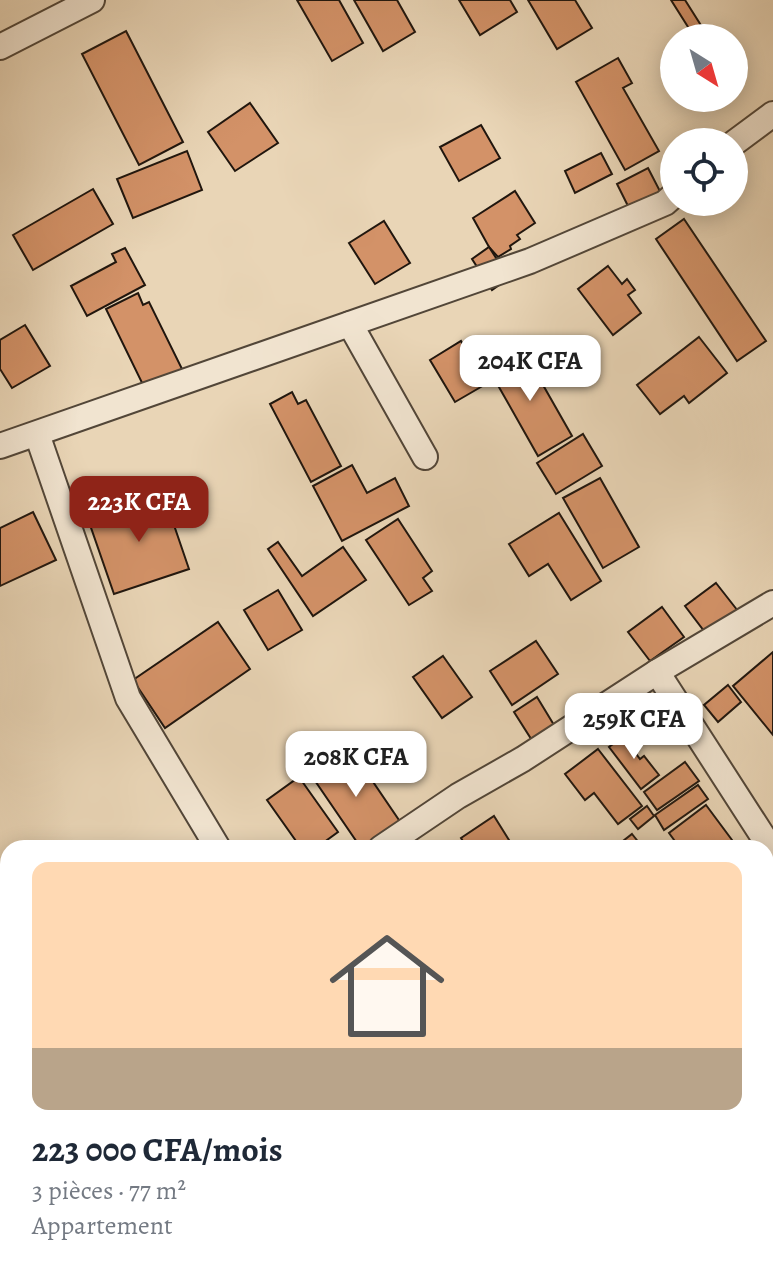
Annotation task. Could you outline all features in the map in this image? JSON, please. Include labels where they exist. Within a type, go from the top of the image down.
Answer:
[{"type":"street","points":[[0,47],[92,0]]},
{"type":"street","points":[[748,133],[773,114]]},
{"type":"street","points":[[0,446],[530,261],[660,205]]},
{"type":"street","points":[[350,324],[425,457]]},
{"type":"street","points":[[37,434],[128,698],[213,840]]},
{"type":"street","points":[[393,840],[458,796],[523,759],[657,672],[773,603]]},
{"type":"street","points":[[657,672],[765,840]]},
{"type":"building","points":[[297,0],[339,0],[363,43],[332,61]]},
{"type":"building","points":[[354,0],[397,0],[415,32],[383,51]]},
{"type":"building","points":[[459,0],[510,0],[517,12],[480,35]]},
{"type":"building","points":[[528,0],[575,0],[592,28],[557,49]]},
{"type":"building","points":[[671,0],[685,0],[700,24],[686,24]]},
{"type":"building","points":[[126,31],[183,142],[139,165],[82,54]]},
{"type":"building","points":[[618,58],[632,83],[623,88],[659,151],[625,170],[576,82]]},
{"type":"building","points":[[250,103],[278,143],[235,171],[208,132]]},
{"type":"building","points":[[481,125],[500,158],[459,181],[440,147]]},
{"type":"building","points":[[187,151],[202,190],[133,218],[117,179]]},
{"type":"building","points":[[601,153],[612,174],[575,193],[565,171]]},
{"type":"building","points":[[648,168],[660,191],[660,201],[633,216],[617,184]]},
{"type":"building","points":[[93,189],[113,224],[33,270],[13,235]]},
{"type":"building","points":[[515,191],[535,223],[517,235],[520,239],[498,257],[473,218]]},
{"type":"building","points":[[684,219],[766,341],[737,361],[656,239]]},
{"type":"building","points":[[384,221],[410,263],[375,284],[349,243]]},
{"type":"building","points":[[489,247],[509,278],[492,290],[472,259]]},
{"type":"building","points":[[125,248],[145,285],[87,316],[71,286],[116,262],[112,254]]},
{"type":"building","points":[[608,266],[622,284],[627,279],[635,290],[628,295],[641,313],[613,335],[578,289]]},
{"type":"building","points":[[138,293],[143,305],[149,302],[184,373],[146,391],[106,309]]},
{"type":"building","points":[[25,325],[50,366],[12,388],[0,369],[0,340]]},
{"type":"building","points":[[699,337],[727,373],[689,403],[684,396],[660,414],[637,385]]},
{"type":"building","points":[[461,341],[486,384],[455,402],[430,360]]},
{"type":"building","points":[[515,350],[529,375],[535,371],[572,436],[538,456],[487,366]]},
{"type":"building","points":[[292,392],[298,404],[306,400],[341,466],[311,482],[270,404]]},
{"type":"building","points":[[583,434],[602,466],[556,494],[537,463]]},
{"type":"building","points":[[352,465],[367,493],[395,478],[409,506],[342,541],[313,486]]},
{"type":"building","points":[[600,478],[639,547],[603,568],[563,498]]},
{"type":"building","points":[[163,493],[189,569],[114,594],[88,519]]},
{"type":"building","points":[[33,512],[56,560],[0,586],[0,528]]},
{"type":"building","points":[[559,513],[601,581],[571,600],[548,564],[529,576],[509,544]]},
{"type":"building","points":[[398,519],[432,571],[423,578],[432,591],[409,605],[366,540]]},
{"type":"building","points":[[278,542],[302,576],[343,547],[366,580],[313,616],[268,549]]},
{"type":"building","points":[[716,583],[745,620],[714,644],[685,606]]},
{"type":"building","points":[[278,590],[302,630],[268,650],[244,610]]},
{"type":"building","points":[[662,607],[684,637],[650,661],[628,632]]},
{"type":"building","points":[[218,622],[250,669],[165,728],[133,680]]},
{"type":"building","points":[[536,641],[558,674],[512,705],[490,671]]},
{"type":"building","points":[[773,652],[773,735],[733,686]]},
{"type":"building","points":[[443,656],[472,697],[442,718],[413,677]]},
{"type":"building","points":[[728,685],[741,702],[718,722],[704,705]]},
{"type":"building","points":[[537,697],[557,730],[535,745],[514,712]]},
{"type":"building","points":[[628,733],[639,747],[634,751],[640,759],[644,756],[659,775],[641,789],[609,747]]},
{"type":"building","points":[[348,745],[403,826],[382,840],[356,840],[309,772]]},
{"type":"building","points":[[598,749],[642,806],[618,824],[594,793],[585,800],[565,774]]},
{"type":"building","points":[[685,762],[699,781],[657,810],[644,792]]},
{"type":"building","points":[[299,777],[338,832],[327,840],[295,840],[267,800]]},
{"type":"building","points":[[698,785],[708,799],[664,830],[655,815]]},
{"type":"building","points":[[706,805],[732,840],[674,840],[669,833]]},
{"type":"building","points":[[647,806],[654,816],[638,829],[630,819]]},
{"type":"building","points":[[494,816],[509,840],[462,840]]}]
